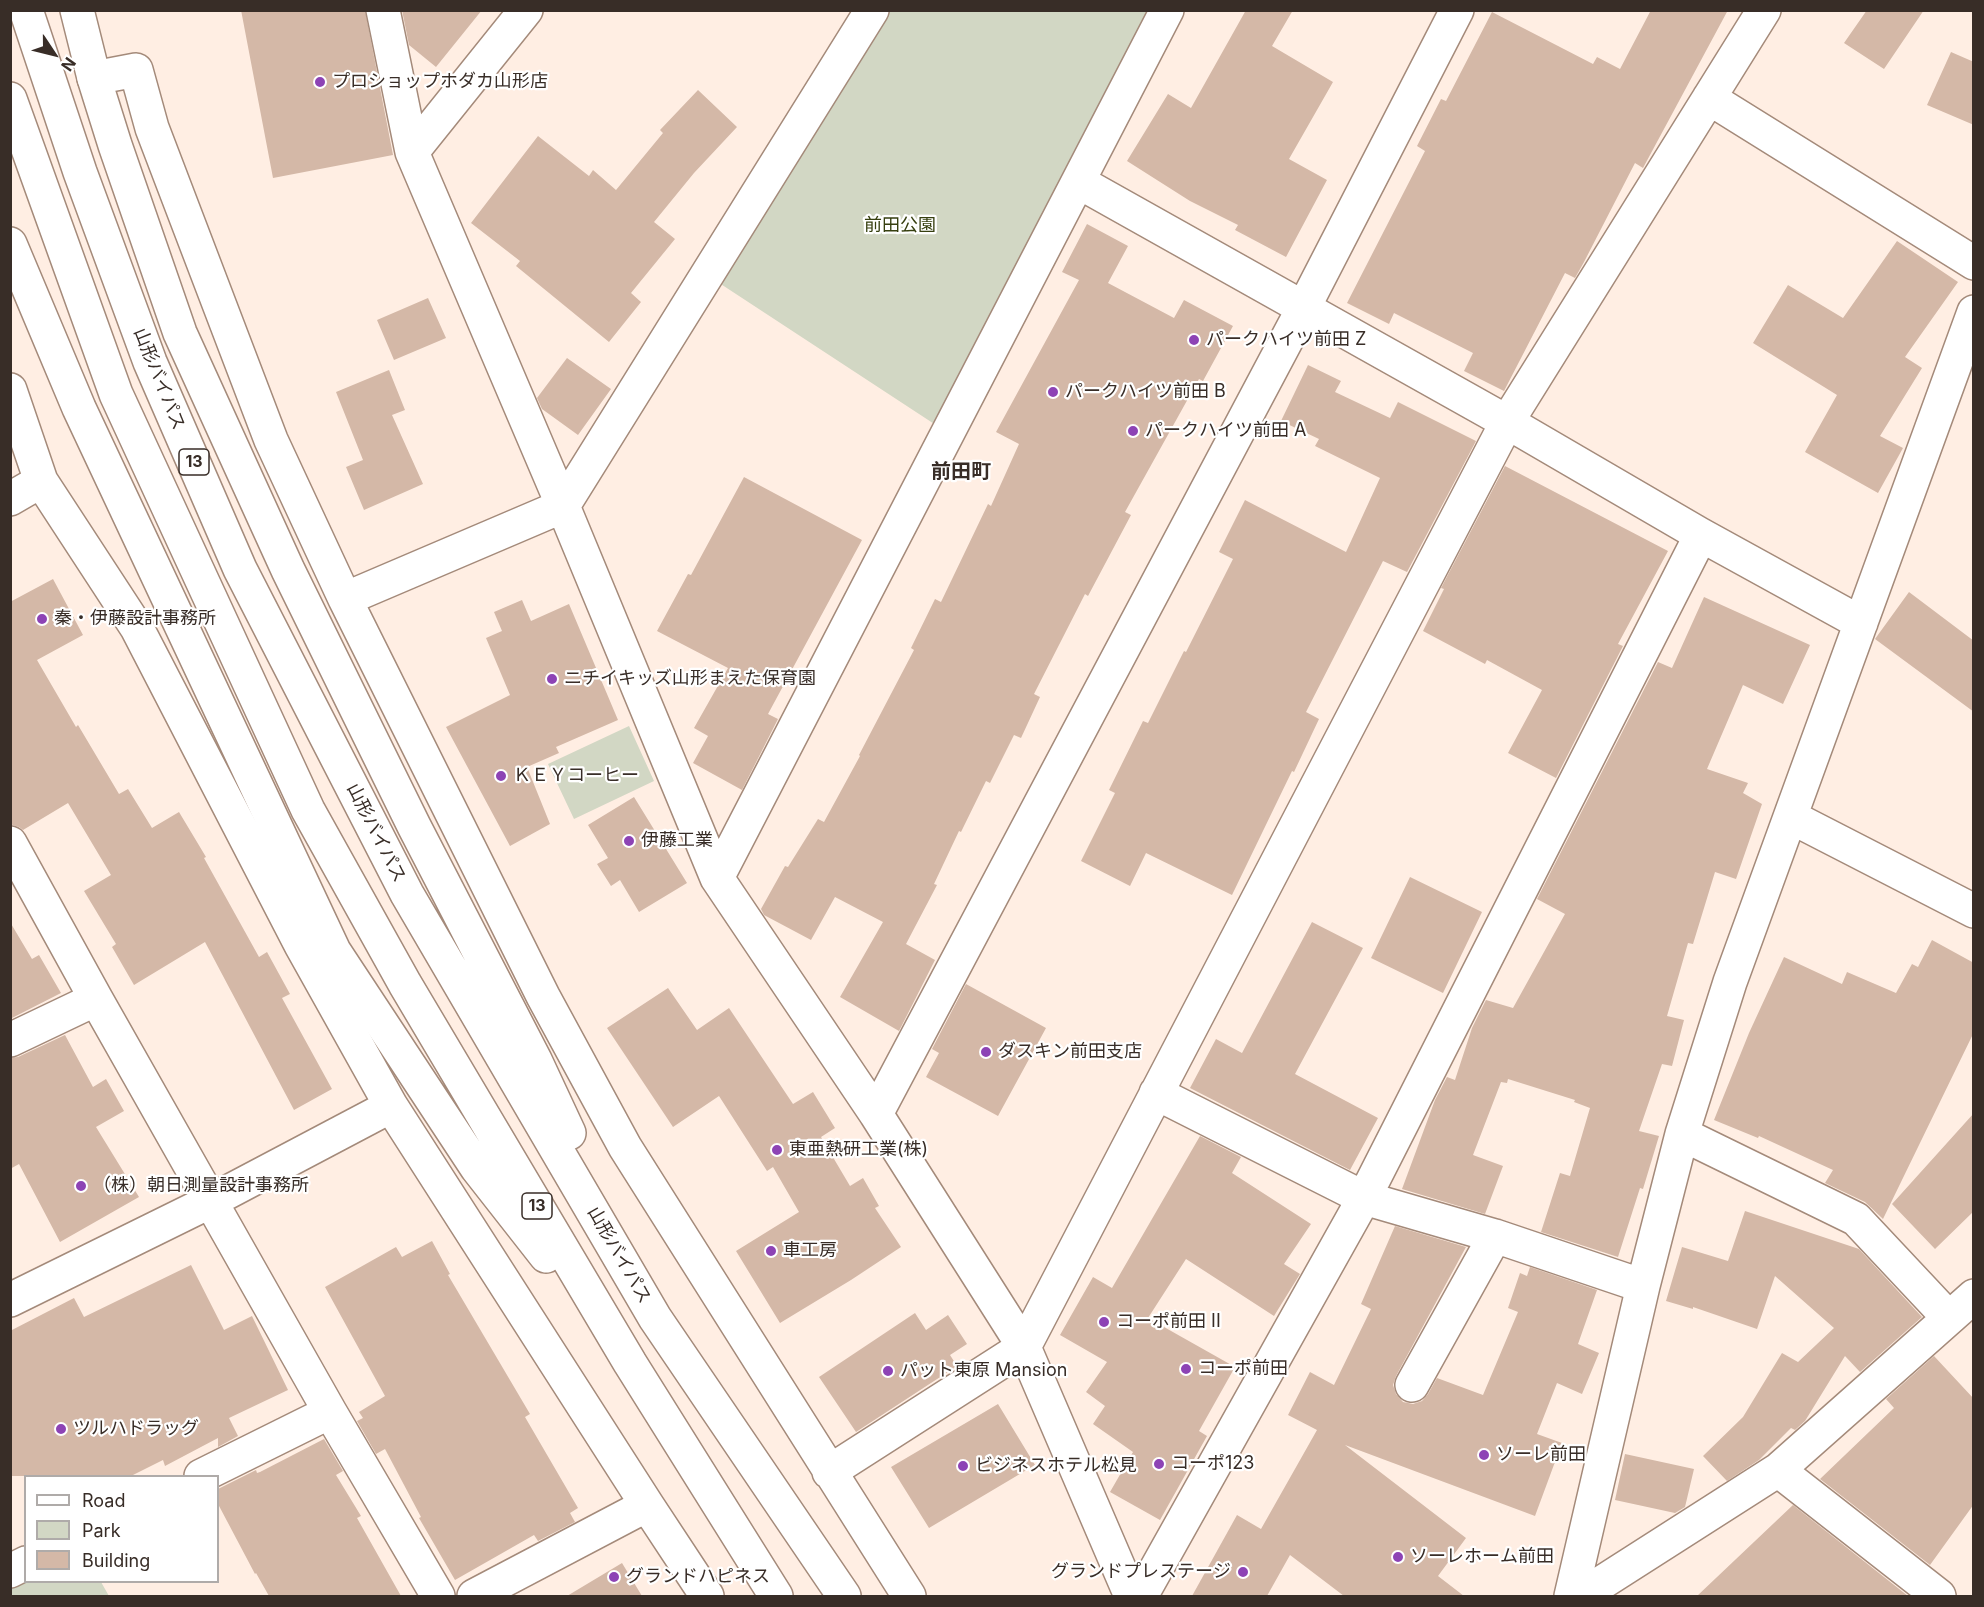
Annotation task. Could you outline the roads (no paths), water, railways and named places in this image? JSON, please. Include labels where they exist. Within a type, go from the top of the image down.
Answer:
[{"type":"main road","name":"山形バイパス","points":[[26,10],[80,172],[150,362],[230,548],[407,894],[656,1318],[844,1596]]},
{"type":"main road","points":[[77,10],[94,78],[115,145],[180,333],[288,570],[414,826],[535,1060],[656,1318]]},
{"type":"main road","points":[[383,10],[412,152],[563,506],[717,878],[876,1114],[1024,1347],[1131,1596]]},
{"type":"main road","points":[[412,152],[526,10]]},
{"type":"main road","points":[[345,598],[563,506],[872,10]]},
{"type":"main road","points":[[717,878],[1167,10]]},
{"type":"main road","points":[[876,1114],[1304,307],[1457,10]]},
{"type":"main road","points":[[829,1472],[1024,1347],[1507,422],[1764,10]]},
{"type":"main road","points":[[94,78],[136,70],[152,128],[271,440],[345,598],[543,996],[625,1147],[909,1596]]},
{"type":"main road","points":[[1709,98],[1974,263]]},
{"type":"main road","name":"13","points":[[10,99],[116,394],[308,810],[405,984],[630,1363],[776,1596]]},
{"type":"main road","points":[[1079,182],[1507,422],[1701,535],[1861,623]]},
{"type":"main road","points":[[12,255],[79,408],[334,951],[477,1168],[630,1363]]},
{"type":"main road","points":[[1571,1596],[1643,1286],[1682,1134],[1730,982],[1974,312]]},
{"type":"main road","points":[[10,390],[41,481],[136,628],[301,945],[391,1106],[707,1596]]},
{"type":"main road","points":[[10,499],[41,481]]},
{"type":"main road","points":[[1142,1596],[1364,1198],[1701,535]]},
{"type":"main road","points":[[1791,817],[1974,911]]},
{"type":"main road","points":[[10,843],[330,1412],[438,1596]]},
{"type":"main road","points":[[10,1040],[96,999]]},
{"type":"main road","points":[[1156,1093],[1364,1198],[1495,1236],[1643,1286]]},
{"type":"main road","points":[[10,1300],[211,1201],[391,1106]]},
{"type":"main road","points":[[1682,1134],[1856,1219],[1948,1317]]},
{"type":"main road","points":[[1412,1385],[1495,1236]]},
{"type":"main road","points":[[1581,1596],[1778,1470],[1974,1296]]},
{"type":"main road","points":[[203,1475],[330,1412]]},
{"type":"main road","points":[[1778,1470],[1940,1596]]},
{"type":"main road","points":[[474,1596],[647,1505]]},
{"type":"main road","points":[[10,1571],[24,1564]]},
{"type":"place","name":"プロショップホダカ山形店","points":[[320,82]]},
{"type":"place","name":"パークハイツ前田 Z","points":[[1194,340]]},
{"type":"place","name":"パークハイツ前田 B","points":[[1053,392]]},
{"type":"place","name":"パークハイツ前田 A","points":[[1133,431]]},
{"type":"place","name":"秦・伊藤設計事務所","points":[[42,619]]},
{"type":"place","name":"ニチイキッズ山形まえた保育園","points":[[552,679]]},
{"type":"place","name":"ＫＥＹコーヒー","points":[[501,776]]},
{"type":"place","name":"伊藤工業","points":[[629,841]]},
{"type":"place","name":"ダスキン前田支店","points":[[986,1052]]},
{"type":"place","name":"東亜熱研工業(株)","points":[[777,1150]]},
{"type":"place","name":"（株）朝日測量設計事務所","points":[[81,1186]]},
{"type":"place","name":"車工房","points":[[771,1251]]},
{"type":"place","name":"コーポ前田 II","points":[[1104,1322]]},
{"type":"place","name":"コーポ前田","points":[[1186,1369]]},
{"type":"place","name":"パット東原 Mansion","points":[[888,1371]]},
{"type":"place","name":"ツルハドラッグ","points":[[61,1429]]},
{"type":"place","name":"ソーレ前田","points":[[1484,1455]]},
{"type":"place","name":"コーポ123","points":[[1159,1464]]},
{"type":"place","name":"ビジネスホテル松見","points":[[963,1466]]},
{"type":"place","name":"ソーレホーム前田","points":[[1398,1557]]},
{"type":"place","name":"グランドプレステージ","points":[[1243,1572]]},
{"type":"place","name":"グランドハピネス","points":[[614,1577]]},
{"type":"district","name":"前田町","points":[[961,472]]},
{"type":"park label","name":"前田公園","points":[[900,226]]}]
